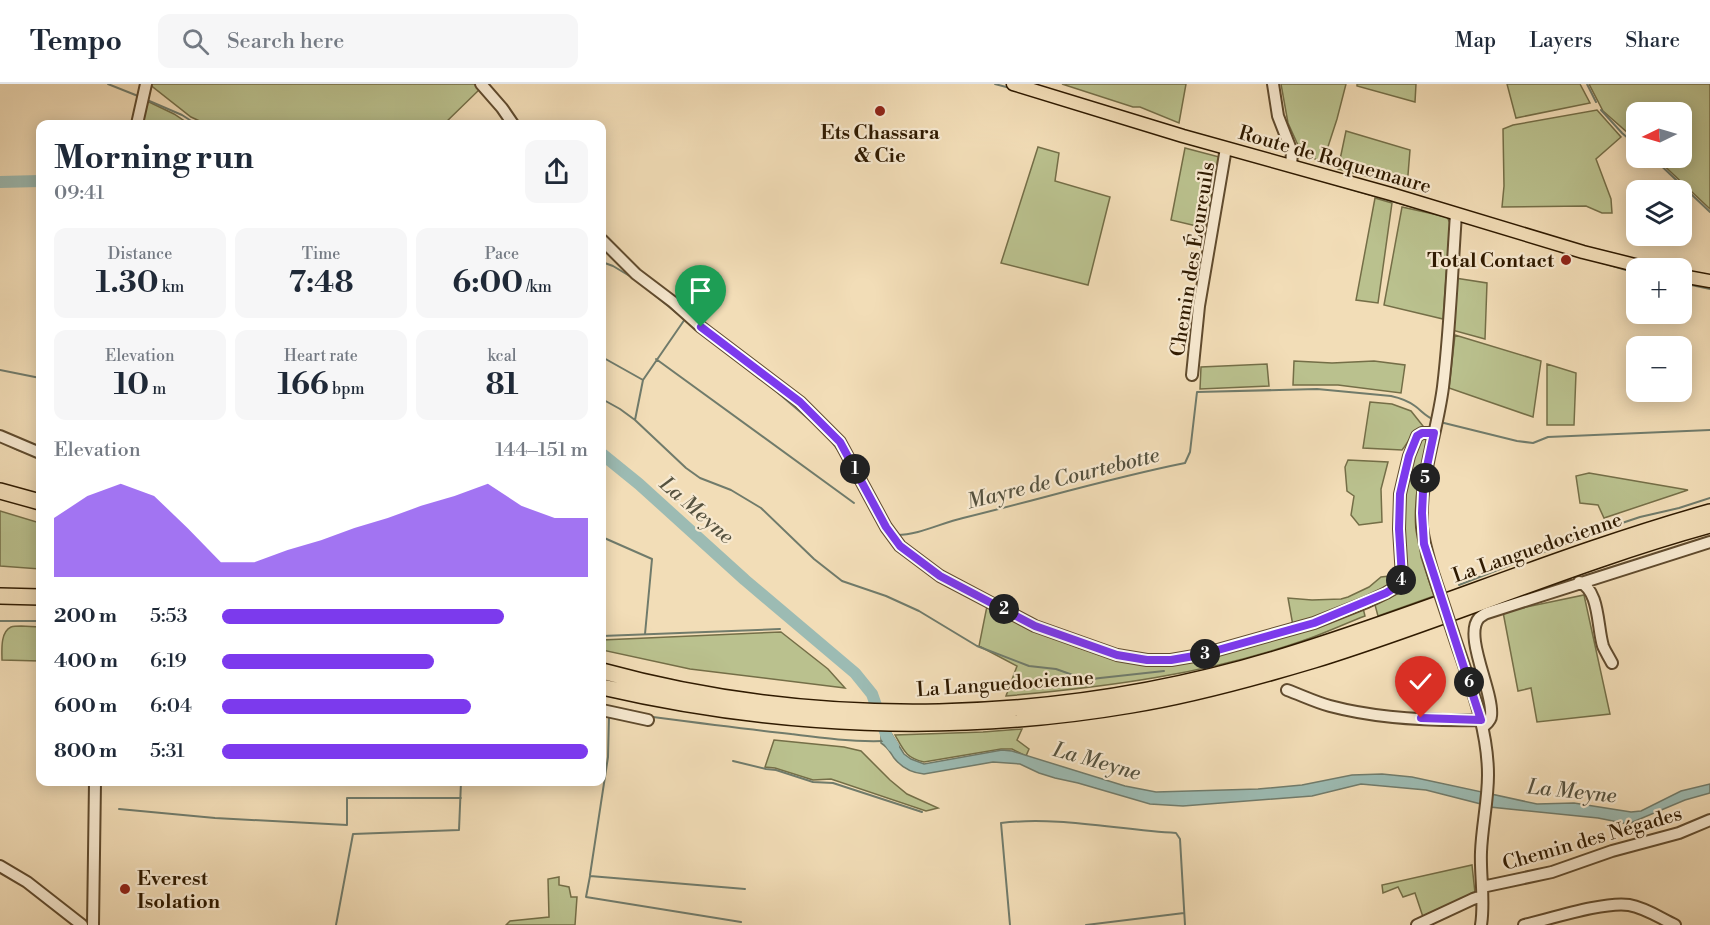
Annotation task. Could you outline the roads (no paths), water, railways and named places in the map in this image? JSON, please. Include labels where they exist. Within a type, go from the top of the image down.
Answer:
[{"type":"highway","points":[[0,491],[36,501]]},
{"type":"highway","name":"La Languedocienne","points":[[891,717],[1074,702],[1174,685],[1275,660],[1587,551],[1710,512]]},
{"type":"highway","name":"La Languedocienne","points":[[606,688],[726,711],[821,721],[891,717],[977,722],[1075,714],[1218,687],[1317,659],[1592,562],[1710,525]]},
{"type":"highway","points":[[0,596],[36,597]]},
{"type":"highway","name":"La Languedocienne","points":[[606,672],[717,697],[865,717]]},
{"type":"main road","name":"Route de Roquemaure","points":[[1013,84],[1226,148],[1626,263]]},
{"type":"main road","points":[[1692,278],[1710,281]]},
{"type":"street","points":[[138,120],[146,84]]},
{"type":"street","points":[[482,84],[510,120]]},
{"type":"street","points":[[1273,84],[1278,116],[1292,152],[1292,166]]},
{"type":"street","name":"Chemin des Écureuils","points":[[1192,375],[1199,306],[1226,148]]},
{"type":"street","points":[[1456,214],[1449,333],[1436,425],[1426,471],[1422,513],[1424,544],[1482,724],[1488,761],[1481,854],[1481,925]]},
{"type":"street","points":[[606,244],[636,274],[701,327],[800,402],[840,442],[886,527],[900,546],[940,576],[1035,626],[1117,655],[1147,660],[1171,660],[1200,655],[1314,623],[1386,593],[1399,585],[1402,577],[1399,529],[1400,494],[1403,481],[1417,436],[1436,425]]},
{"type":"street","points":[[0,436],[36,451]]},
{"type":"street","points":[[1287,690],[1327,705],[1355,712],[1482,724],[1489,722],[1491,717],[1489,697],[1474,636],[1479,617],[1579,582],[1710,542]]},
{"type":"street","points":[[1579,582],[1590,589],[1603,646],[1612,663]]},
{"type":"street","points":[[606,711],[648,720]]},
{"type":"street","points":[[93,925],[94,786]]},
{"type":"street","name":"Chemin des Négades","points":[[1417,925],[1473,899],[1482,892],[1612,851],[1679,833],[1710,820]]},
{"type":"street","points":[[0,866],[27,882],[82,925]]},
{"type":"street","points":[[1524,925],[1600,907],[1622,905],[1650,912],[1676,925]]},
{"type":"water","points":[[881,733],[891,733],[904,754],[924,764],[1002,750],[1012,751],[1125,786],[1156,792],[1258,789],[1302,785],[1352,775],[1382,774],[1412,777],[1482,792],[1481,804],[1426,790],[1361,784],[1312,796],[1183,806],[1150,804],[1055,778],[1020,764],[993,762],[924,774],[915,772],[897,762],[881,743]]},
{"type":"water","points":[[1710,784],[1710,793],[1685,800],[1628,824],[1598,818],[1490,807],[1491,794],[1537,804],[1574,803],[1631,812],[1641,811],[1681,791]]},
{"type":"waterway","name":"Mayre de Courtebotte","points":[[108,84],[138,96]]},
{"type":"waterway","points":[[995,84],[1010,88]]},
{"type":"waterway","points":[[1587,84],[1596,102]]},
{"type":"waterway","name":"Mayre de Courtebotte","points":[[147,100],[190,120]]},
{"type":"waterway","points":[[1601,110],[1626,136]]},
{"type":"waterway","points":[[1664,168],[1710,212]]},
{"type":"waterway","points":[[1334,172],[1372,183]]},
{"type":"waterway","name":"La Meyne","points":[[0,182],[36,181]]},
{"type":"waterway","points":[[1326,182],[1447,217]]},
{"type":"waterway","name":"Mayre de Courtebotte","points":[[1550,248],[1565,253]]},
{"type":"waterway","name":"Mayre de Courtebotte","points":[[1596,261],[1626,270]]},
{"type":"waterway","name":"Mayre de Courtebotte","points":[[606,263],[633,278]]},
{"type":"waterway","name":"Mayre de Courtebotte","points":[[1692,285],[1710,289]]},
{"type":"waterway","name":"Mayre de Courtebotte","points":[[647,289],[683,318]]},
{"type":"waterway","points":[[635,420],[643,380],[685,319]]},
{"type":"waterway","name":"Mayre de Courtebotte","points":[[710,340],[760,379]]},
{"type":"waterway","points":[[606,359],[643,380]]},
{"type":"waterway","points":[[656,359],[854,503]]},
{"type":"waterway","points":[[0,370],[36,377]]},
{"type":"waterway","name":"Mayre de Courtebotte","points":[[770,386],[818,427]]},
{"type":"waterway","name":"Mayre de Courtebotte","points":[[897,535],[914,533],[1074,489],[1185,463],[1190,452],[1197,392],[1317,389],[1391,396],[1409,402],[1435,420]]},
{"type":"waterway","points":[[606,401],[635,420],[686,468],[700,478],[731,490],[761,508],[814,559],[842,581],[886,596],[919,611],[977,646],[1029,666],[1056,669],[1082,680],[1164,671]]},
{"type":"waterway","name":"Mayre de Courtebotte","points":[[1440,422],[1533,443],[1548,437],[1710,430]]},
{"type":"waterway","name":"Mayre de Courtebotte","points":[[828,437],[841,454]]},
{"type":"waterway","points":[[29,443],[36,446]]},
{"type":"waterway","points":[[8,445],[30,454]]},
{"type":"waterway","name":"La Meyne","points":[[606,457],[855,673],[872,694],[887,737],[893,746]]},
{"type":"waterway","points":[[1459,585],[1595,532],[1710,498]]},
{"type":"waterway","points":[[606,539],[652,559],[645,634]]},
{"type":"waterway","points":[[0,621],[36,621]]},
{"type":"waterway","points":[[606,636],[780,629]]},
{"type":"waterway","points":[[606,770],[609,716],[607,716]]},
{"type":"waterway","points":[[653,717],[826,738],[883,741]]},
{"type":"waterway","points":[[733,761],[776,770],[813,782],[833,783],[922,812]]},
{"type":"waterway","points":[[89,786],[89,811]]},
{"type":"waterway","points":[[336,925],[353,834],[459,830],[461,786]]},
{"type":"waterway","points":[[590,875],[604,786]]},
{"type":"waterway","points":[[119,809],[215,818],[347,825],[347,798],[461,798]]},
{"type":"waterway","points":[[1010,925],[1001,823],[1023,821],[1088,824],[1176,833],[1180,839],[1185,925]]},
{"type":"waterway","points":[[741,922],[586,897],[590,876],[745,889]]},
{"type":"waterway","points":[[1086,925],[1184,913]]},
{"type":"place","name":"Ets Chassara & Cie","points":[[880,111]]},
{"type":"place","name":"Total Contact","points":[[1566,260]]},
{"type":"place","name":"Everest Isolation","points":[[125,889]]}]
